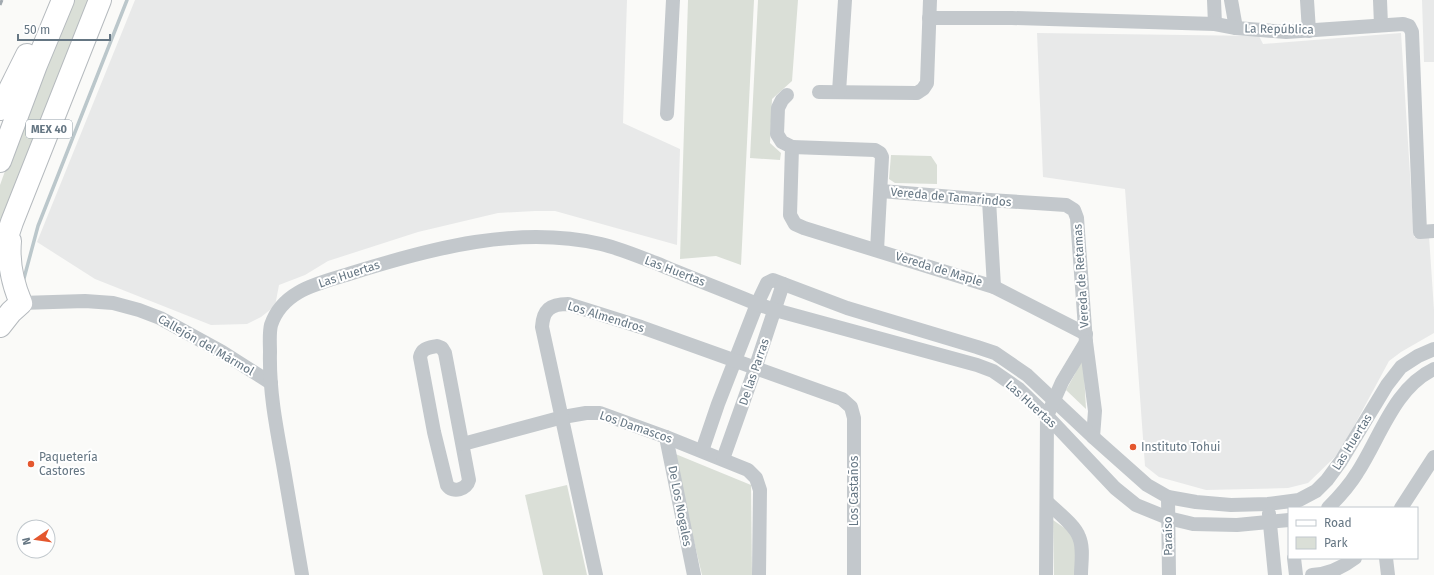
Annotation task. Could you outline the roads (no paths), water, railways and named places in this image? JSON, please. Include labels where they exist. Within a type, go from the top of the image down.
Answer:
[{"type":"main road","name":"MEX 40","points":[[0,258],[12,222],[100,0]]},
{"type":"main road","name":"MEX 40","points":[[0,161],[36,65],[60,7]]},
{"type":"main road","points":[[0,109],[38,37],[60,7]]},
{"type":"main road","points":[[0,326],[20,303],[10,266],[10,236],[12,222]]},
{"type":"street","points":[[667,114],[673,0]]},
{"type":"street","points":[[839,92],[845,0]]},
{"type":"street","points":[[819,92],[917,93],[924,89],[927,83],[930,0]]},
{"type":"street","points":[[1214,0],[1215,24]]},
{"type":"street","points":[[1231,0],[1236,28]]},
{"type":"street","points":[[1306,0],[1309,31]]},
{"type":"street","points":[[1380,0],[1381,26]]},
{"type":"street","name":"La República","points":[[929,18],[1012,18],[1215,24],[1266,31],[1309,31],[1403,24],[1408,26],[1412,32],[1420,232],[1434,231]]},
{"type":"street","points":[[787,95],[782,100],[778,108],[777,134],[782,142],[792,147]]},
{"type":"street","name":"Vereda de Tamarindos","points":[[792,147],[875,150],[880,153],[882,157],[881,191],[1066,205],[1074,210]]},
{"type":"street","name":"Vereda de Maple","points":[[792,147],[790,215],[795,224],[994,287],[1086,338]]},
{"type":"street","points":[[877,250],[881,191]]},
{"type":"street","points":[[989,200],[994,287]]},
{"type":"street","name":"Vereda de Retamas","points":[[1074,210],[1077,218],[1086,338],[1095,411],[1093,437]]},
{"type":"street","name":"Las Huertas","points":[[302,575],[272,405],[270,369],[271,326],[281,305],[294,293],[321,282],[387,262],[430,251],[505,238],[534,237],[568,239],[601,244],[644,259],[775,310],[994,371],[1019,389],[1047,416],[1115,488],[1136,505],[1168,518],[1193,524],[1237,525],[1288,521]]},
{"type":"street","name":"Las Huertas","points":[[767,283],[773,280],[847,308],[995,353],[1027,375],[1147,485],[1168,497],[1196,502],[1231,505],[1268,504],[1299,500],[1316,491],[1327,480],[1341,461],[1387,385],[1401,367],[1418,356],[1434,349]]},
{"type":"street","name":"De las Parras","points":[[702,451],[718,404],[757,304],[767,283]]},
{"type":"street","name":"De las Parras","points":[[723,459],[783,284]]},
{"type":"street","name":"Callejón del Mármol","points":[[20,303],[77,301],[106,302],[139,310],[167,322],[222,352],[271,383]]},
{"type":"street","name":"Los Almendros","points":[[596,575],[563,417],[542,327],[543,317],[550,308],[558,304],[568,304],[641,327],[735,362],[842,399],[851,407]]},
{"type":"street","name":"Vereda de Retamas","points":[[1047,416],[1062,382],[1086,338]]},
{"type":"street","points":[[437,346],[442,348],[445,353],[463,444],[470,480],[464,487],[454,490],[450,489],[447,485],[434,432],[420,357],[421,352],[425,349],[437,346]]},
{"type":"street","name":"Las Huertas","points":[[1329,507],[1343,494],[1358,472],[1402,394],[1414,381],[1434,368]]},
{"type":"street","name":"Los Castaños","points":[[851,407],[854,418],[854,575]]},
{"type":"street","name":"Los Damascos","points":[[463,444],[563,417],[586,413],[600,413],[666,437],[748,470],[756,478],[760,490],[759,575]]},
{"type":"street","points":[[1046,575],[1047,416]]},
{"type":"street","name":"De Los Nogales","points":[[666,437],[694,575]]},
{"type":"street","points":[[1402,507],[1434,457]]},
{"type":"street","name":"Paraíso","points":[[1168,497],[1169,575]]},
{"type":"street","points":[[1046,502],[1075,529],[1079,536],[1081,543],[1081,575]]},
{"type":"street","points":[[1286,502],[1288,515]]},
{"type":"street","points":[[1268,504],[1275,575]]},
{"type":"street","points":[[1294,559],[1296,575]]},
{"type":"street","points":[[1312,575],[1344,566],[1354,559]]},
{"type":"street","points":[[1386,559],[1388,575]]},
{"type":"waterway","points":[[23,282],[38,226],[127,0]]},
{"type":"railway","points":[[0,5],[2,0]]},
{"type":"place","name":"Instituto Tohui","points":[[1133,447]]},
{"type":"place","name":"Paquetería Castores","points":[[31,464]]}]
